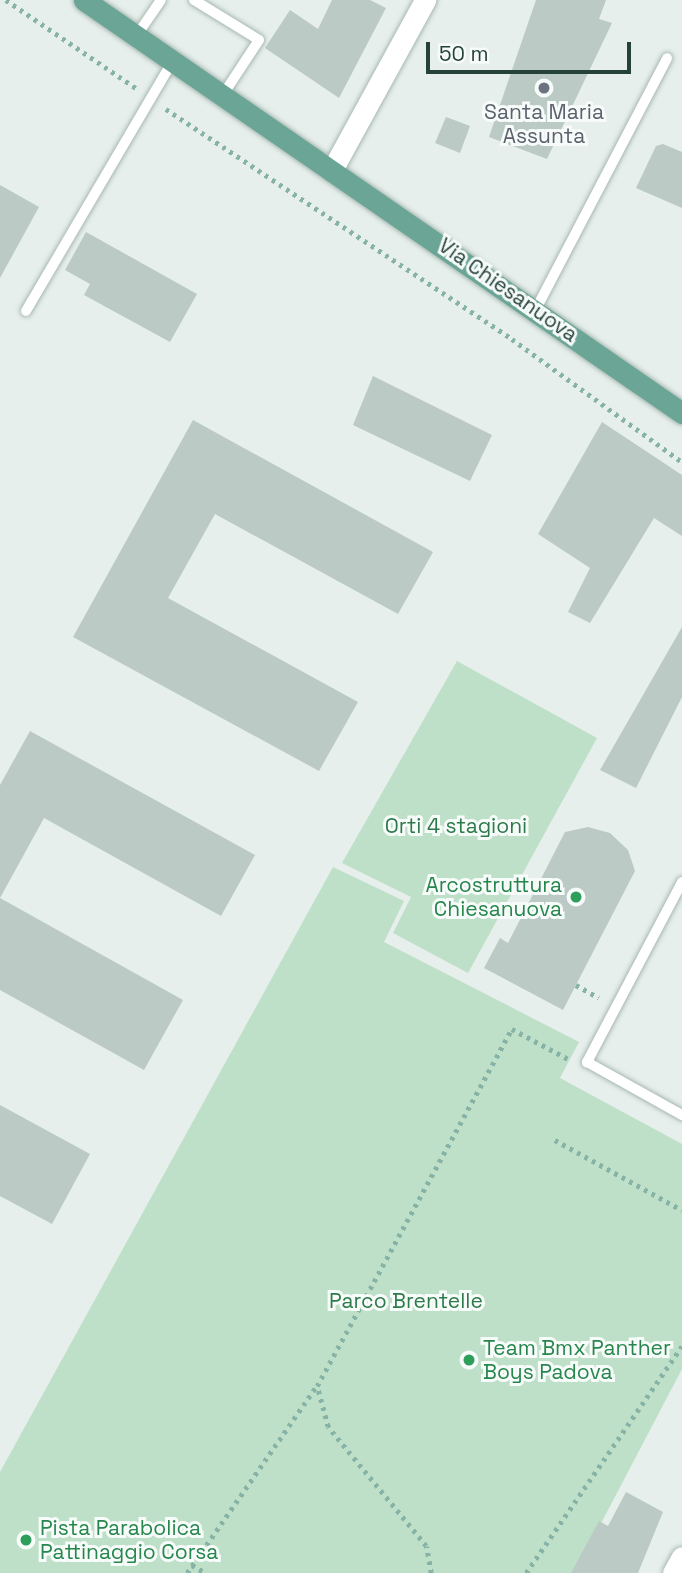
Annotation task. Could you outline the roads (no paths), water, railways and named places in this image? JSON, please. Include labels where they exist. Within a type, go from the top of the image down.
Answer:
[{"type":"main road","name":"Via Chiesanuova","points":[[85,0],[536,309],[682,413]]},
{"type":"street","points":[[332,170],[425,0]]},
{"type":"street","points":[[673,1573],[682,1557]]},
{"type":"lane","points":[[137,35],[161,0]]},
{"type":"lane","points":[[194,0],[259,40],[223,93]]},
{"type":"lane","points":[[536,309],[667,58]]},
{"type":"lane","points":[[26,311],[173,60]]},
{"type":"lane","points":[[682,882],[587,1062],[682,1115]]},
{"type":"place","name":"Santa Maria Assunta","points":[[544,88]]},
{"type":"place","name":"Arcostruttura Chiesanuova","points":[[576,897]]},
{"type":"place","name":"Team Bmx Panther Boys Padova","points":[[469,1360]]},
{"type":"place","name":"Pista Parabolica Pattinaggio Corsa","points":[[26,1540]]},
{"type":"park label","name":"Orti 4 stagioni","points":[[456,826]]},
{"type":"park label","name":"Parco Brentelle","points":[[406,1301]]}]
